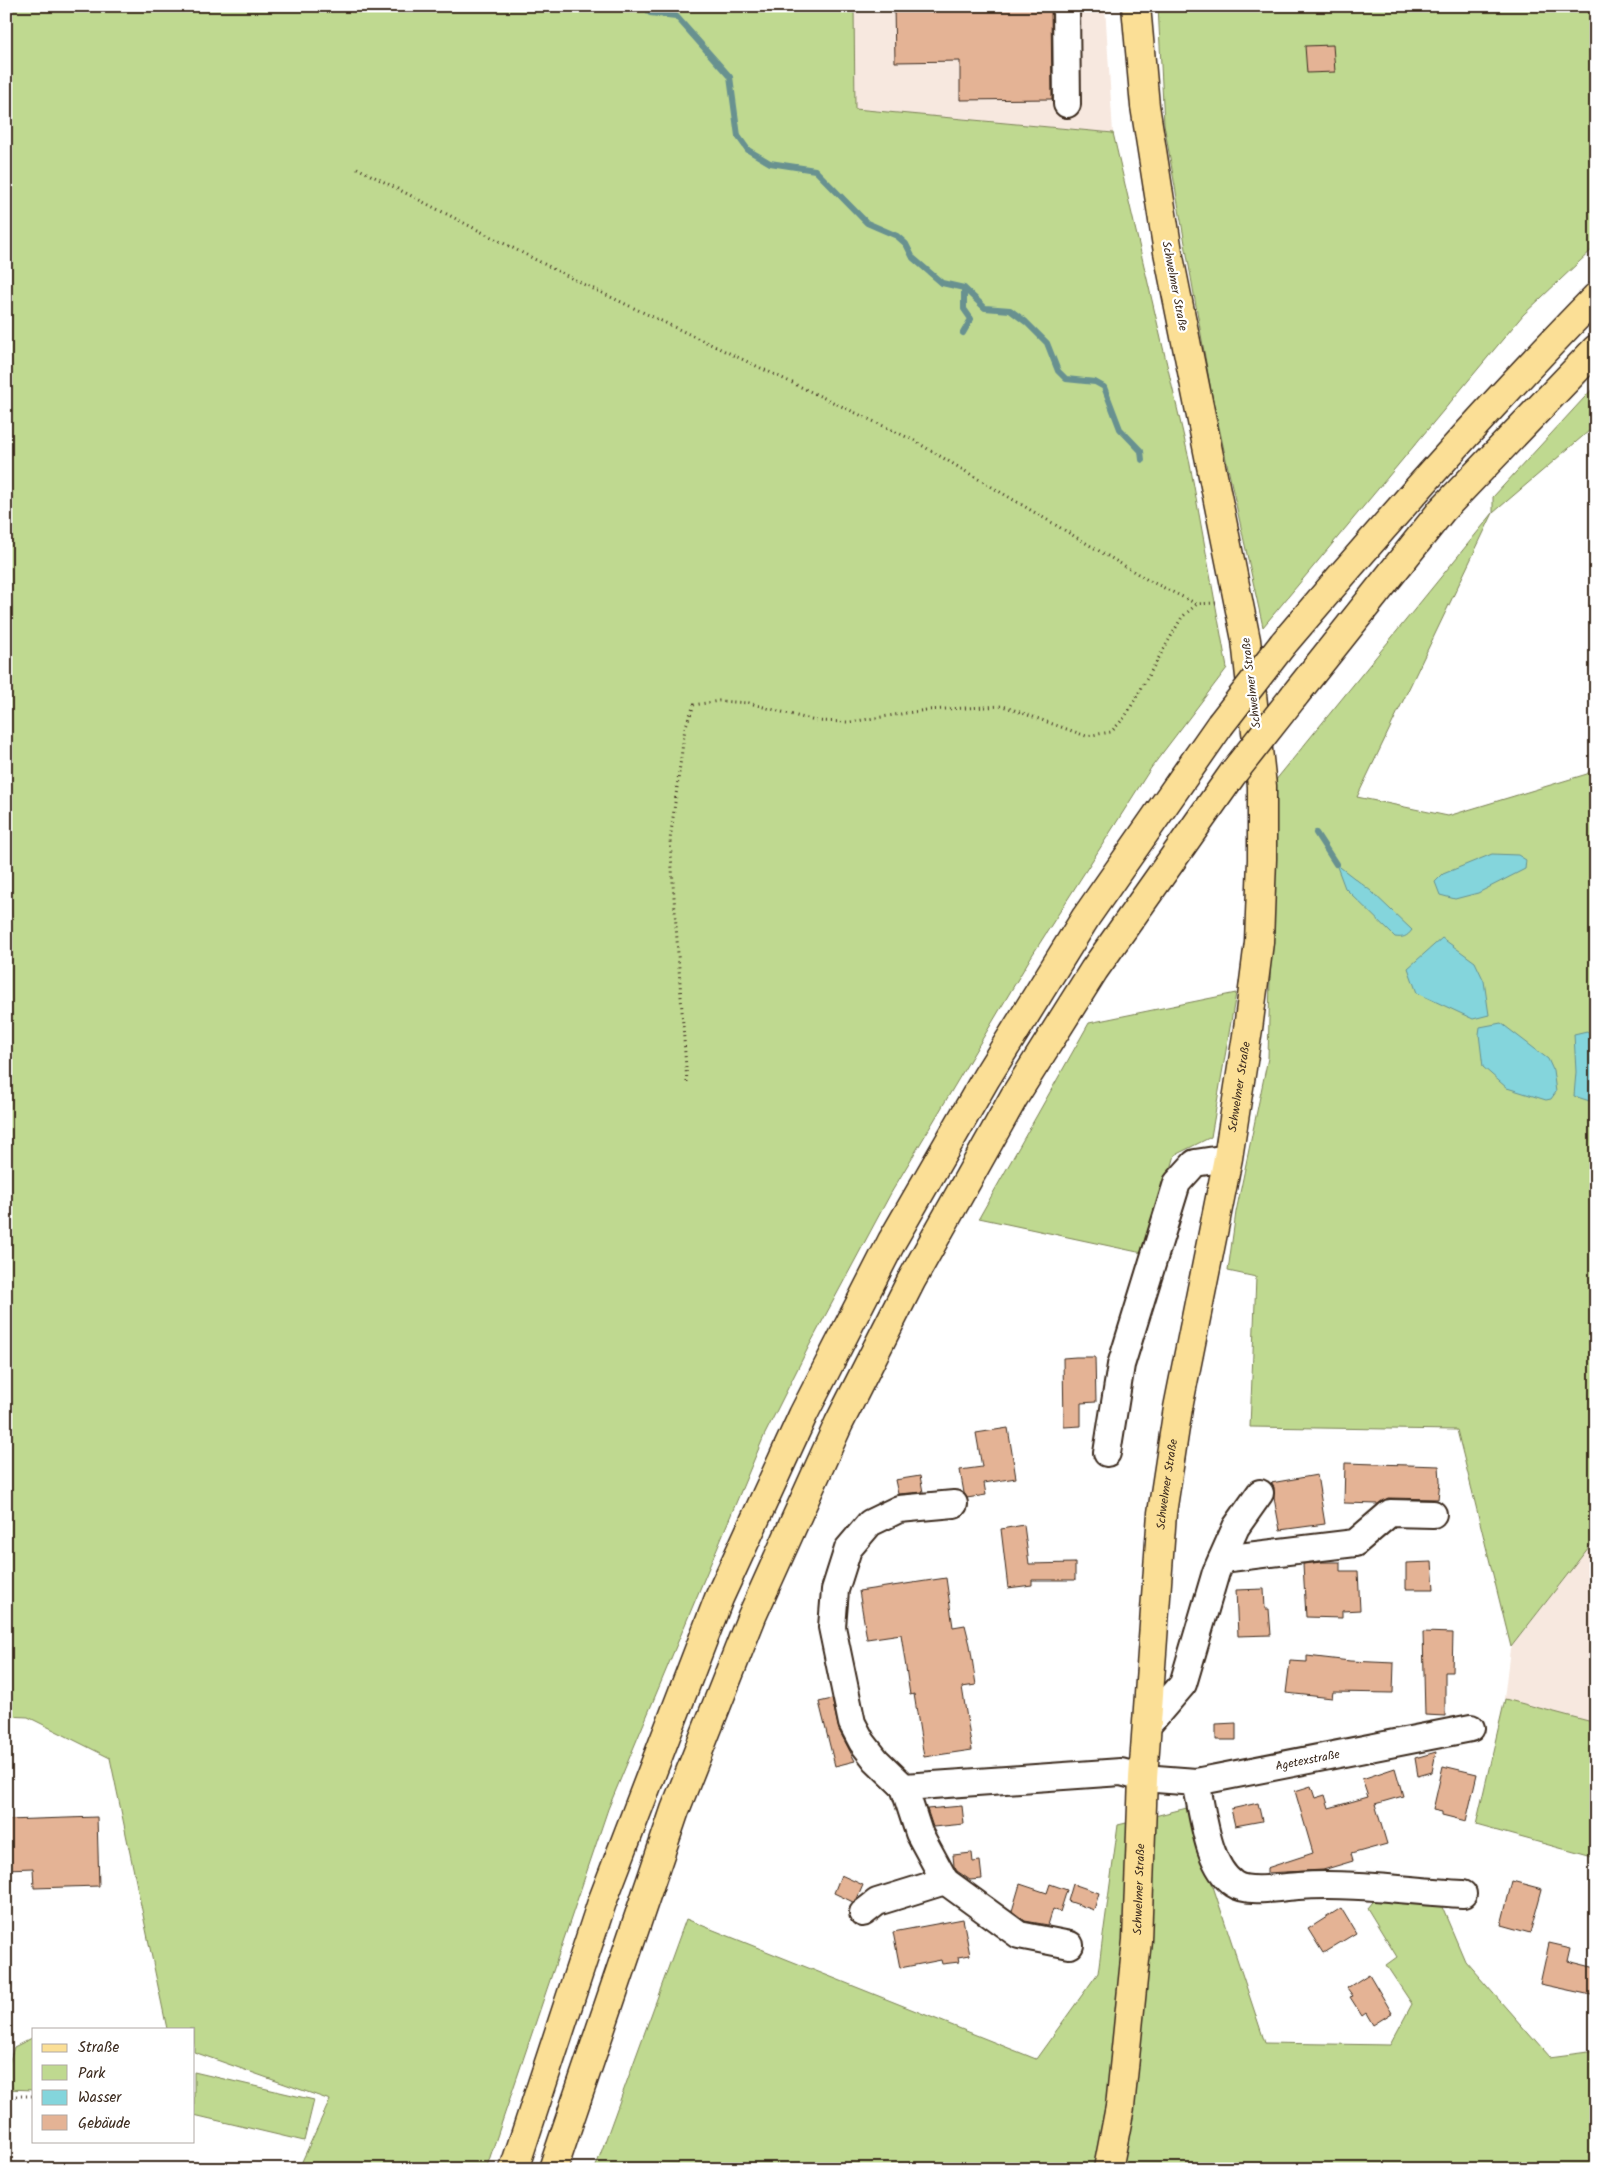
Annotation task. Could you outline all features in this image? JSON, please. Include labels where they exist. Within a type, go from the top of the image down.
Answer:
[{"type":"main road","name":"Schwelmer Straße","points":[[1108,2169],[1120,2107],[1137,1940],[1143,1778],[1162,1513],[1182,1388],[1228,1158],[1248,1029],[1259,942],[1262,859],[1262,786],[1246,640],[1168,252],[1145,106],[1136,6]]},
{"type":"main road","points":[[514,2169],[602,1902],[718,1598],[803,1415],[892,1241],[986,1078],[1086,917],[1220,725],[1282,644],[1425,478],[1516,378],[1596,296]]},
{"type":"main road","points":[[553,2169],[675,1810],[752,1616],[839,1423],[911,1281],[1014,1097],[1094,970],[1234,772],[1442,510],[1596,348]]},
{"type":"street","points":[[1066,6],[1067,104]]},
{"type":"street","points":[[1107,1453],[1121,1365],[1177,1183],[1195,1164],[1228,1158]]},
{"type":"street","points":[[1147,1726],[1183,1684],[1199,1623],[1222,1559],[1236,1527],[1260,1493]]},
{"type":"street","points":[[954,1504],[900,1509],[870,1522],[848,1549],[835,1590],[832,1627],[852,1723],[862,1742],[876,1760],[904,1787],[919,1833],[945,1881],[1019,1935],[1070,1946]]},
{"type":"street","points":[[1222,1559],[1355,1543],[1390,1513],[1433,1514]]},
{"type":"street","name":"Agetexstraße","points":[[904,1787],[1121,1772],[1143,1778],[1196,1782],[1471,1728]]},
{"type":"street","points":[[1196,1782],[1210,1846],[1222,1873],[1235,1885],[1248,1889],[1318,1885],[1463,1894]]},
{"type":"street","points":[[863,1913],[877,1902],[945,1881]]},
{"type":"path","points":[[357,168],[581,283],[913,440],[1148,580],[1197,604],[1239,602]]},
{"type":"path","points":[[687,1082],[670,840],[685,728],[694,705],[719,701],[750,703],[815,721],[850,722],[926,710],[1003,706],[1086,736],[1111,732],[1125,717],[1182,617],[1197,604]]},
{"type":"path","points":[[6,2096],[32,2096]]},
{"type":"shaded area","points":[[854,6],[1105,6],[1113,133],[855,109]]},
{"type":"shaded area","points":[[1596,1538],[1596,1724],[1504,1699],[1510,1649]]},
{"type":"green space","points":[[6,6],[854,6],[855,109],[1113,133],[1189,459],[1227,668],[1151,768],[1031,957],[891,1193],[809,1346],[764,1436],[608,1809],[486,2169],[299,2168],[330,2100],[195,2052],[195,2028],[167,2028],[110,1758],[28,1717],[6,1716]]},
{"type":"green space","points":[[1158,6],[1596,6],[1596,246],[1523,315],[1263,627],[1211,391],[1164,124]]},
{"type":"green space","points":[[1596,385],[1596,425],[1493,513],[1493,497]]},
{"type":"green space","points":[[1493,513],[1357,797],[1448,816],[1587,774],[1596,763],[1596,1538],[1511,1647],[1457,1430],[1250,1427],[1256,1277],[1228,1271],[1236,1212],[1268,1058],[1275,781]]},
{"type":"green space","points":[[1236,993],[1211,1137],[1175,1155],[1147,1254],[979,1218],[1089,1023]]},
{"type":"green space","points":[[1505,1699],[1596,1723],[1596,1858],[1476,1825]]},
{"type":"green space","points":[[1187,1808],[1265,2043],[1390,2045],[1412,2004],[1386,1965],[1397,1957],[1367,1908],[1376,1897],[1439,1900],[1465,1961],[1549,2057],[1596,2051],[1596,2169],[595,2169],[686,1919],[1036,2059],[1098,1973],[1118,1825]]},
{"type":"green space","points":[[32,2038],[32,2090],[6,2089],[6,2073],[14,2047]]},
{"type":"green space","points":[[195,2072],[314,2100],[304,2141],[195,2115]]},
{"type":"water","points":[[1492,854],[1518,855],[1526,860],[1525,869],[1478,893],[1455,899],[1440,895],[1435,882],[1443,874]]},
{"type":"water","points":[[1336,864],[1371,891],[1412,930],[1405,936],[1395,937],[1345,888]]},
{"type":"water","points":[[1442,938],[1475,962],[1484,981],[1489,1015],[1473,1019],[1417,993],[1408,968]]},
{"type":"water","points":[[1501,1023],[1548,1059],[1553,1070],[1556,1092],[1551,1099],[1546,1100],[1507,1088],[1483,1067],[1479,1034],[1480,1027]]},
{"type":"water","points":[[1587,1031],[1596,1043],[1596,1103],[1574,1096],[1576,1072],[1574,1034]]},
{"type":"building","points":[[894,6],[1051,6],[1052,99],[960,100],[960,61],[895,62]]},
{"type":"building","points":[[1333,45],[1335,72],[1307,73],[1305,46]]},
{"type":"building","points":[[1095,1357],[1096,1402],[1081,1403],[1081,1426],[1064,1427],[1063,1358]]},
{"type":"building","points":[[1008,1428],[1016,1478],[984,1483],[986,1495],[967,1498],[964,1493],[960,1470],[982,1467],[976,1433]]},
{"type":"building","points":[[1345,1463],[1439,1466],[1438,1499],[1388,1498],[1378,1504],[1344,1503]]},
{"type":"building","points":[[1317,1475],[1325,1524],[1280,1530],[1274,1498],[1274,1487],[1271,1483]]},
{"type":"building","points":[[920,1476],[923,1492],[898,1494],[895,1480]]},
{"type":"building","points":[[1024,1525],[1029,1564],[1075,1563],[1075,1580],[1032,1580],[1032,1585],[1008,1588],[1001,1529]]},
{"type":"building","points":[[1340,1562],[1340,1571],[1358,1571],[1360,1610],[1342,1611],[1342,1618],[1306,1617],[1303,1564]]},
{"type":"building","points":[[1432,1562],[1434,1589],[1406,1589],[1406,1563]]},
{"type":"building","points":[[946,1578],[953,1627],[965,1625],[970,1645],[976,1685],[962,1687],[972,1750],[924,1757],[914,1694],[910,1695],[901,1634],[867,1639],[859,1591]]},
{"type":"building","points":[[1264,1589],[1265,1609],[1269,1609],[1271,1635],[1238,1636],[1236,1590]]},
{"type":"building","points":[[1423,1632],[1453,1633],[1452,1672],[1445,1672],[1445,1716],[1425,1715]]},
{"type":"building","points":[[1307,1656],[1350,1661],[1394,1663],[1393,1693],[1333,1692],[1332,1698],[1286,1693],[1290,1661],[1307,1662]]},
{"type":"building","points":[[832,1699],[839,1730],[855,1761],[835,1766],[819,1702]]},
{"type":"building","points":[[1236,1723],[1236,1740],[1216,1740],[1216,1724]]},
{"type":"building","points":[[1436,1752],[1432,1772],[1418,1776],[1415,1758]]},
{"type":"building","points":[[1443,1766],[1477,1774],[1466,1821],[1442,1815],[1442,1812],[1433,1810]]},
{"type":"building","points":[[1395,1768],[1403,1796],[1375,1804],[1387,1844],[1351,1854],[1353,1861],[1323,1870],[1267,1873],[1267,1868],[1313,1853],[1295,1791],[1311,1786],[1315,1798],[1325,1795],[1329,1808],[1368,1797],[1362,1779]]},
{"type":"building","points":[[1258,1803],[1262,1821],[1235,1826],[1231,1809]]},
{"type":"building","points":[[962,1806],[964,1824],[933,1827],[927,1809]]},
{"type":"building","points":[[97,1817],[99,1886],[34,1888],[33,1868],[6,1869],[6,1820]]},
{"type":"building","points":[[972,1853],[973,1862],[980,1861],[982,1879],[970,1880],[957,1871],[954,1866],[953,1855]]},
{"type":"building","points":[[841,1875],[863,1885],[857,1899],[853,1902],[834,1893]]},
{"type":"building","points":[[1512,1881],[1542,1889],[1530,1933],[1501,1925]]},
{"type":"building","points":[[1020,1884],[1047,1893],[1050,1884],[1067,1890],[1060,1912],[1053,1909],[1048,1925],[1025,1921],[1012,1911]]},
{"type":"building","points":[[1073,1884],[1099,1893],[1094,1910],[1068,1901]]},
{"type":"building","points":[[1341,1908],[1356,1933],[1323,1953],[1308,1929]]},
{"type":"building","points":[[963,1919],[970,1955],[958,1957],[959,1962],[942,1964],[941,1960],[900,1968],[893,1932]]},
{"type":"building","points":[[1549,1943],[1571,1948],[1568,1961],[1596,1968],[1596,1996],[1540,1984]]},
{"type":"building","points":[[1369,1974],[1392,2013],[1373,2025],[1366,2013],[1362,2016],[1350,1997],[1353,1996],[1347,1988]]},
{"type":"waterway","points":[[645,6],[650,13],[676,16],[730,77],[738,136],[748,150],[770,163],[815,170],[867,223],[897,236],[906,244],[913,258],[942,283],[964,288],[985,308],[1010,310],[1026,322],[1047,343],[1058,371],[1066,379],[1095,382],[1104,387],[1120,429],[1141,451],[1142,460]]},
{"type":"waterway","points":[[963,333],[971,319],[964,309],[964,288]]},
{"type":"waterway","points":[[1316,833],[1336,864]]}]
